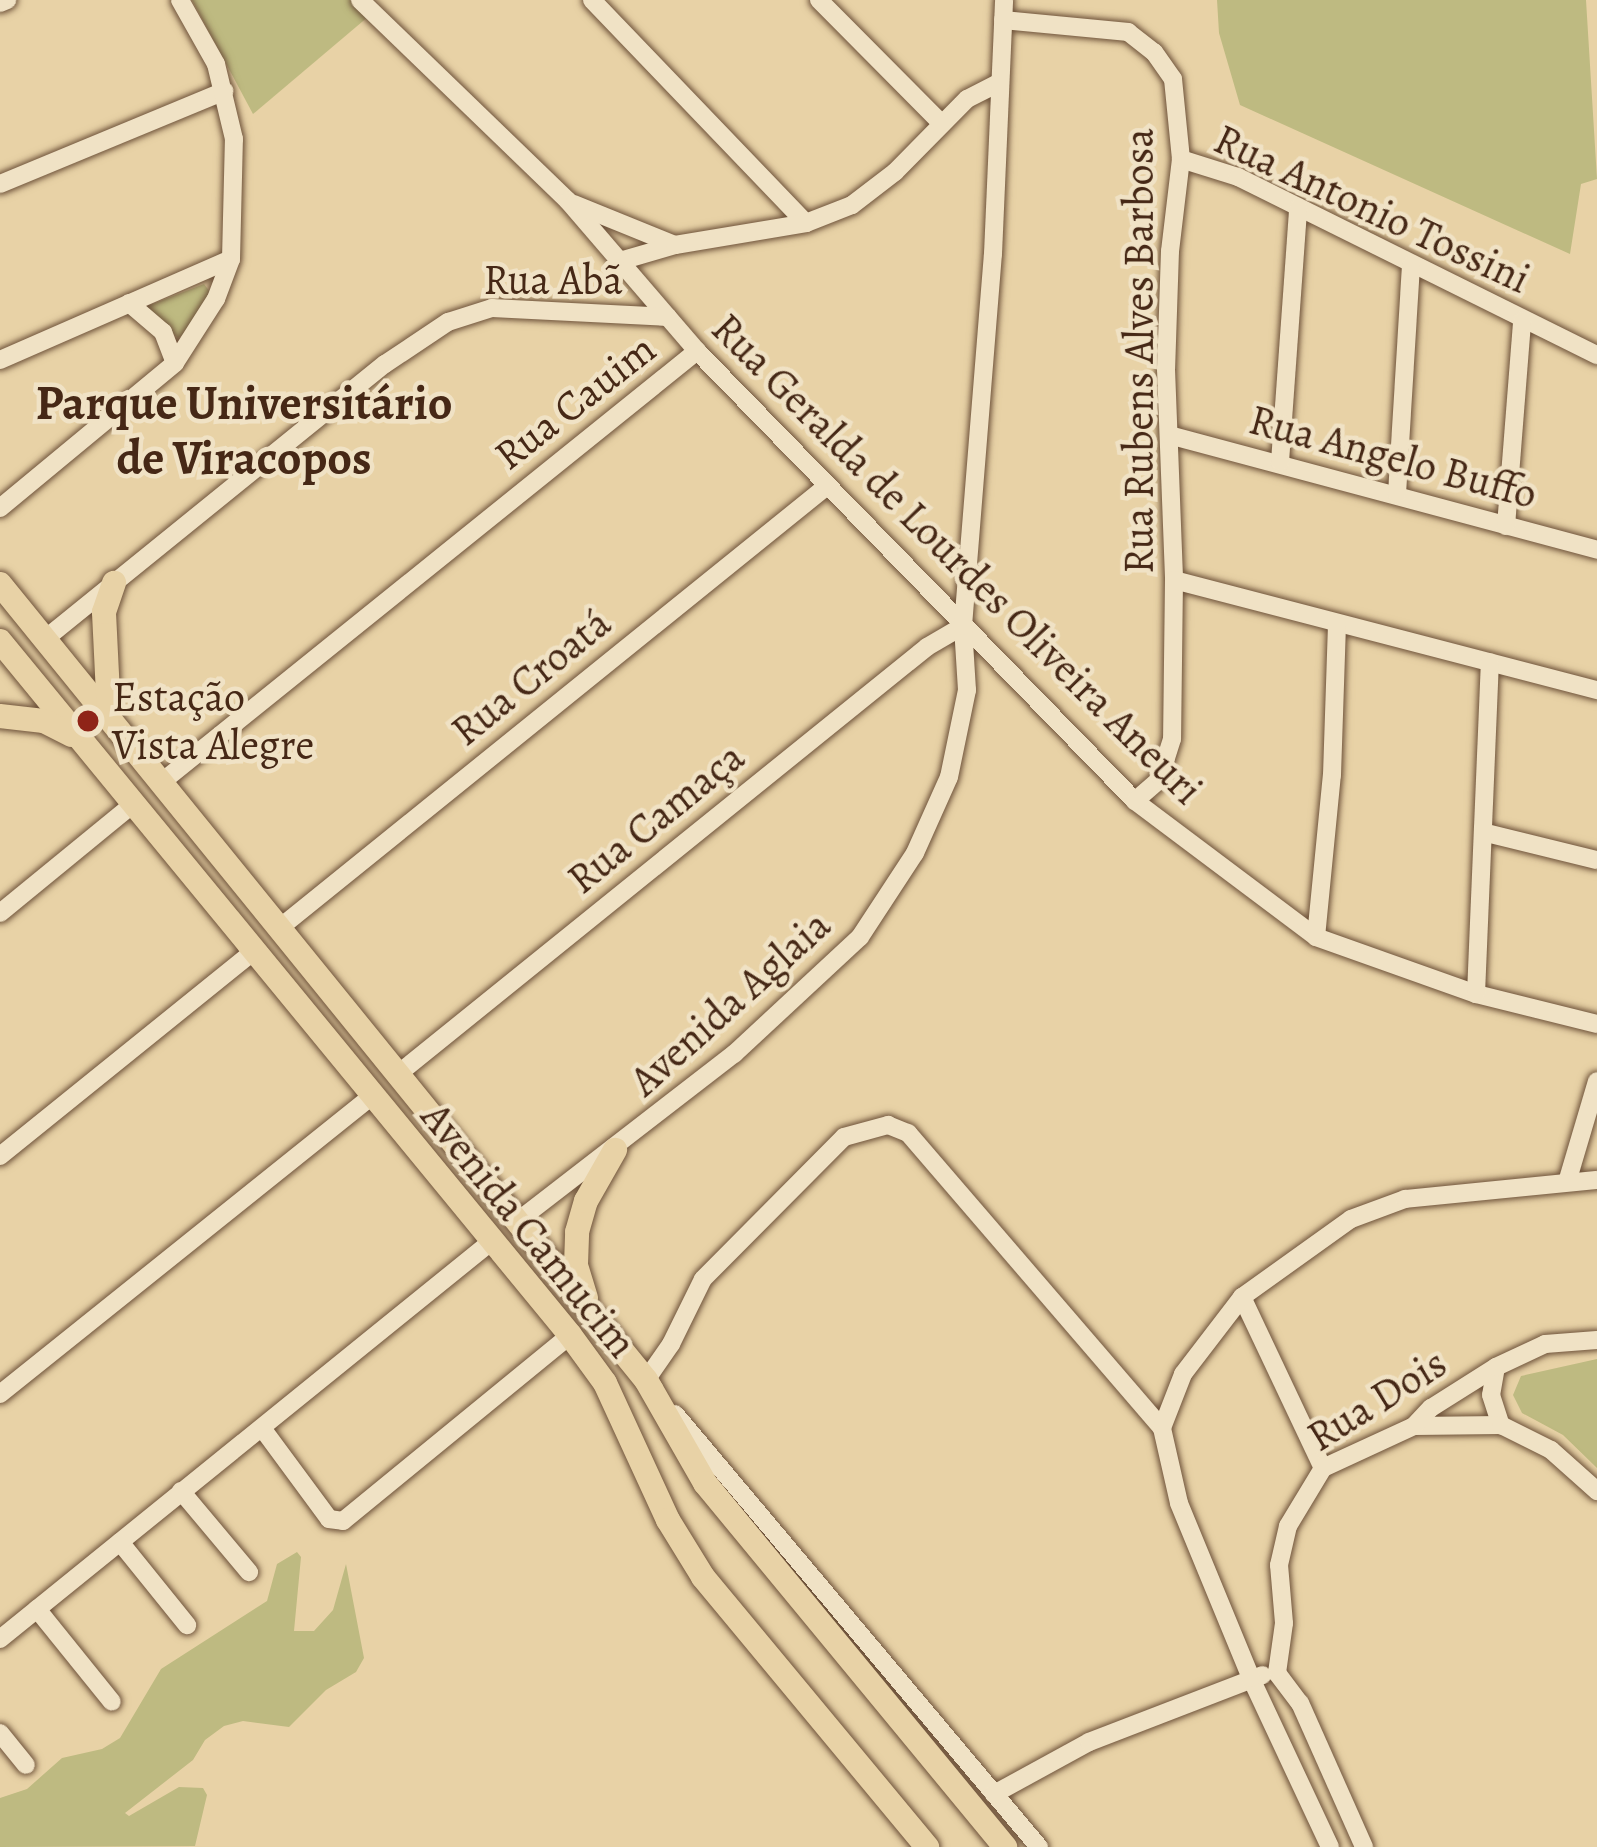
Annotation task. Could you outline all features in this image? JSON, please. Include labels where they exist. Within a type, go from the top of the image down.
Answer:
[{"type":"main road","points":[[109,716],[104,612],[114,583]]},
{"type":"main road","name":"Avenida Camucim","points":[[0,584],[519,1220],[646,1380],[705,1484],[1005,1847]]},
{"type":"main road","points":[[5,659],[45,638]]},
{"type":"main road","name":"Avenida Camucim","points":[[5,659],[81,739],[570,1335],[605,1383],[668,1520],[704,1577],[927,1847]]},
{"type":"main road","points":[[0,716],[44,721],[81,739]]},
{"type":"main road","points":[[255,950],[282,926]]},
{"type":"main road","points":[[598,1322],[576,1265],[577,1232],[586,1202],[615,1150]]},
{"type":"main road","points":[[493,1240],[519,1220]]},
{"type":"street","points":[[0,508],[175,364],[216,299],[231,259],[236,174],[225,92],[180,0]]},
{"type":"street","name":"Rua Geralda de Lourdes Oliveira Aneuri","points":[[360,0],[568,201],[697,351],[1135,801],[1316,937],[1476,994],[1597,1024]]},
{"type":"street","points":[[592,0],[806,223]]},
{"type":"street","points":[[819,0],[940,122]]},
{"type":"street","name":"Avenida Aglaia","points":[[519,1220],[615,1150],[802,995],[860,937],[889,898],[950,777],[967,690],[963,626],[993,254],[1004,10]]},
{"type":"street","name":"Rua Rubens Alves Barbosa","points":[[1004,10],[1128,32],[1154,52],[1173,80],[1181,159],[1170,251],[1172,739],[1160,780],[1135,801]]},
{"type":"street","points":[[620,261],[675,245],[806,223],[852,205],[895,172],[940,122],[998,83]]},
{"type":"street","points":[[0,184],[225,92]]},
{"type":"street","name":"Rua Antonio Tossini","points":[[1181,159],[1238,177],[1597,355]]},
{"type":"street","points":[[568,201],[675,245]]},
{"type":"street","points":[[1280,462],[1298,208]]},
{"type":"street","points":[[0,360],[231,259]]},
{"type":"street","points":[[1396,494],[1411,263]]},
{"type":"street","points":[[129,303],[163,332],[175,364]]},
{"type":"street","name":"Rua Abã","points":[[45,638],[385,364],[448,322],[492,308],[668,317]]},
{"type":"street","points":[[1506,526],[1522,321]]},
{"type":"street","name":"Rua Cauim","points":[[163,781],[697,351]]},
{"type":"street","name":"Rua Angelo Buffo","points":[[1169,435],[1597,550]]},
{"type":"street","name":"Rua Croatá","points":[[282,926],[827,485]]},
{"type":"street","points":[[1174,580],[1597,690]]},
{"type":"street","points":[[1316,937],[1332,775],[1337,625]]},
{"type":"street","name":"Rua Camaça","points":[[398,1074],[908,662],[963,626]]},
{"type":"street","points":[[1476,994],[1490,662]]},
{"type":"street","points":[[0,913],[133,804]]},
{"type":"street","points":[[1486,833],[1597,860]]},
{"type":"street","points":[[0,1156],[255,950]]},
{"type":"street","points":[[1568,1179],[1597,1081]]},
{"type":"street","points":[[0,1394],[371,1097]]},
{"type":"street","points":[[646,1380],[671,1344],[703,1279],[844,1137],[872,1125],[908,1133],[1162,1427],[1193,1545],[1330,1847]]},
{"type":"street","points":[[1162,1427],[1183,1373],[1243,1297],[1351,1219],[1405,1199],[1568,1179],[1597,1180]]},
{"type":"street","points":[[0,1639],[493,1240]]},
{"type":"street","points":[[1243,1297],[1324,1468]]},
{"type":"street","points":[[262,1428],[328,1519],[343,1521],[570,1335]]},
{"type":"street","name":"Rua Dois","points":[[1277,1673],[1284,1623],[1279,1565],[1288,1526],[1324,1468],[1414,1426],[1431,1408],[1496,1367],[1544,1344],[1597,1340]]},
{"type":"street","points":[[1496,1367],[1491,1395],[1501,1425]]},
{"type":"street","name":"Avenida Camucim","points":[[646,1380],[1039,1847]]},
{"type":"street","points":[[1414,1426],[1501,1425],[1550,1450],[1597,1491]]},
{"type":"street","points":[[182,1491],[248,1572]]},
{"type":"street","points":[[120,1542],[187,1624]]},
{"type":"street","points":[[37,1609],[112,1702]]},
{"type":"street","points":[[994,1795],[1089,1742],[1251,1678],[1277,1673],[1300,1703],[1364,1847]]},
{"type":"street","points":[[0,1733],[26,1765]]},
{"type":"shaded area","points":[[192,0],[354,0],[369,16],[253,114]]},
{"type":"shaded area","points":[[1217,0],[1586,0],[1597,179],[1581,184],[1570,254],[1240,105],[1219,33]]},
{"type":"shaded area","points":[[204,284],[210,292],[194,327],[178,338],[145,307]]},
{"type":"shaded area","points":[[1597,1359],[1597,1468],[1563,1435],[1522,1413],[1513,1395],[1521,1376]]},
{"type":"shaded area","points":[[297,1552],[301,1557],[294,1631],[314,1631],[333,1610],[346,1564],[364,1658],[356,1672],[326,1690],[289,1727],[243,1721],[224,1726],[205,1740],[193,1760],[125,1813],[129,1816],[179,1787],[203,1788],[207,1795],[195,1846],[0,1847],[0,1798],[27,1789],[62,1758],[102,1749],[120,1738],[161,1669],[267,1601],[277,1564]]},
{"type":"place","name":"Estação Vista Alegre","points":[[88,721]]},
{"type":"district","name":"Parque Universitário de Viracopos","points":[[244,430]]}]
